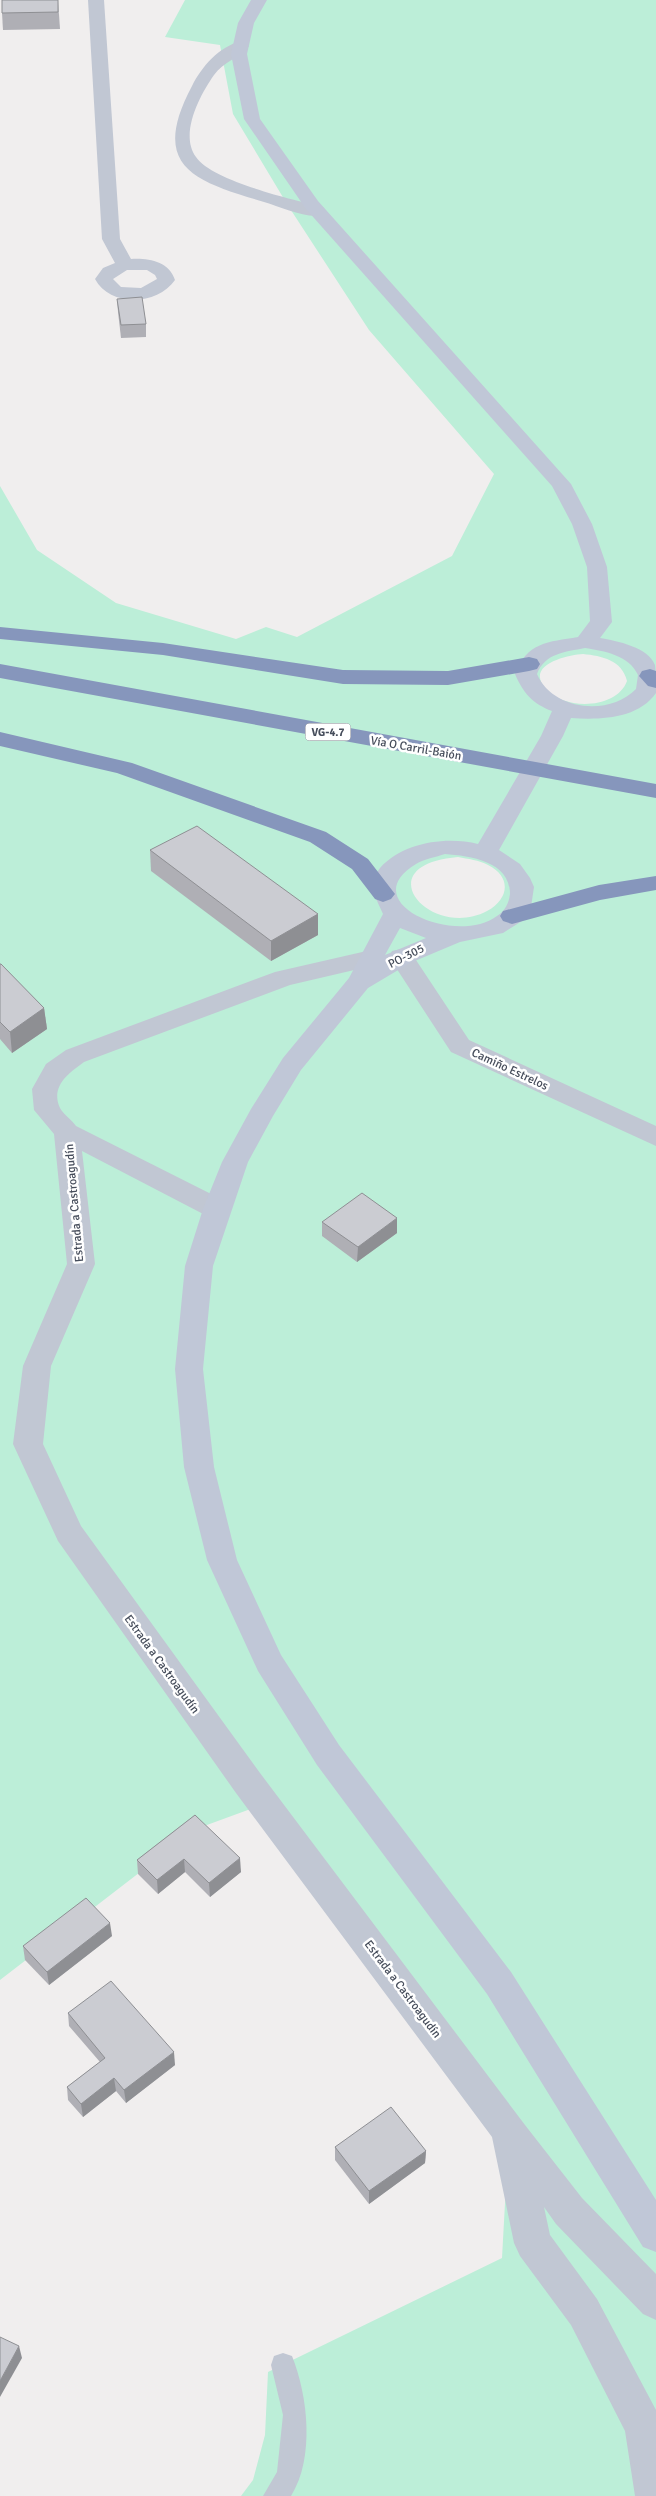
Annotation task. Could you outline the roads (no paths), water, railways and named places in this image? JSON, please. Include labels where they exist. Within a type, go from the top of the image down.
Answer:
[{"type":"highway","points":[[0,633],[163,650],[344,677],[448,678],[529,664]]},
{"type":"highway","name":"Vía O Carril-Baión","points":[[0,671],[656,791]]},
{"type":"highway","points":[[0,739],[124,768],[318,837],[360,864],[389,904]]},
{"type":"highway","points":[[512,916],[599,893],[656,883]]},
{"type":"main road","points":[[259,0],[246,22],[239,54],[252,119],[317,211],[561,484],[582,524],[597,567],[601,622],[585,642]]},
{"type":"main road","points":[[585,642],[604,644],[635,656],[653,678],[643,696],[632,704],[618,710],[600,713],[564,709],[548,703],[536,694],[528,684],[526,674],[529,664],[537,654],[551,647],[567,643],[585,642]]},
{"type":"main road","points":[[485,853],[552,736],[564,709]]},
{"type":"main road","name":"PO-305","points":[[365,970],[456,935],[484,931],[497,926],[512,916],[521,903],[523,888],[517,874],[504,862],[485,853],[465,848],[444,847],[415,854],[393,868],[385,880],[389,904],[365,970],[292,1064],[260,1115],[235,1162],[217,1209],[200,1266],[189,1369],[199,1467],[222,1560],[269,1662],[328,1755],[499,1983],[656,2234]]},
{"type":"main road","name":"PO-305","points":[[389,904],[418,928],[456,935]]},
{"type":"street","points":[[96,0],[111,239],[125,265]]},
{"type":"street","points":[[241,46],[219,57],[202,80],[186,111],[181,130],[184,150],[191,164],[211,176],[272,200],[317,211]]},
{"type":"street","name":"Camiño Estrelos","points":[[401,957],[460,1046],[656,1137]]},
{"type":"street","name":"Estrada a Castroagudín","points":[[217,1209],[68,1132],[47,1110],[45,1089],[55,1070],[75,1056],[284,978],[365,970]]},
{"type":"street","name":"Estrada a Castroagudín","points":[[68,1132],[81,1264],[37,1366],[28,1444],[69,1533],[248,1783],[569,2211],[656,2301]]},
{"type":"street","name":"Estrada a Castroagudín","points":[[509,2130],[533,2242],[584,2312],[644,2427],[655,2496]]},
{"type":"lane","points":[[276,2496],[289,2476],[296,2415],[283,2365]]}]
